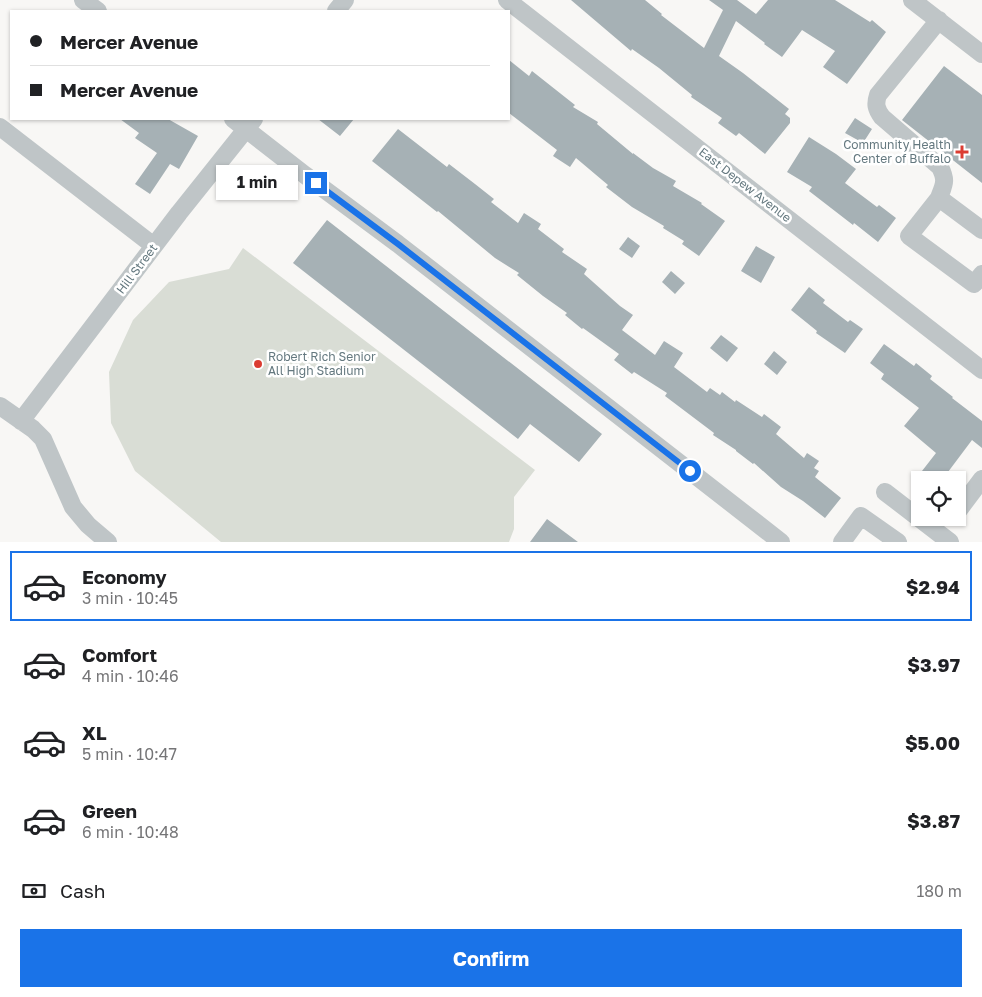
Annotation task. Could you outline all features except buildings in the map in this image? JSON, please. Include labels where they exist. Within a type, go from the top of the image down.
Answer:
[{"type":"street","points":[[83,0],[97,10]]},
{"type":"street","points":[[337,10],[345,0]]},
{"type":"street","name":"East Depew Avenue","points":[[507,0],[982,370]]},
{"type":"street","points":[[912,0],[982,54]]},
{"type":"street","points":[[939,20],[878,95],[876,109],[882,117],[940,167],[945,176],[939,198],[909,236],[974,284],[982,274]]},
{"type":"street","points":[[244,122],[305,175],[398,244],[781,542]]},
{"type":"street","name":"Hill Street","points":[[21,421],[154,246],[244,122]]},
{"type":"street","points":[[0,126],[154,246]]},
{"type":"street","points":[[939,198],[982,230]]},
{"type":"street","points":[[0,406],[33,428],[43,439],[73,507],[88,525],[108,542]]},
{"type":"street","points":[[966,500],[982,479]]},
{"type":"street","points":[[885,492],[945,538],[949,526]]},
{"type":"street","points":[[842,542],[861,516],[898,542]]},
{"type":"shaded area","points":[[243,248],[535,470],[514,497],[514,529],[509,542],[221,542],[135,471],[111,423],[109,372],[133,320],[169,282],[229,269]]},
{"type":"place","name":"Community Health Center of Buffalo","points":[[962,152]]},
{"type":"place","name":"Robert Rich Senior All High Stadium","points":[[258,364]]},
{"type":"route","points":[[316,183],[398,244],[690,471]]}]
